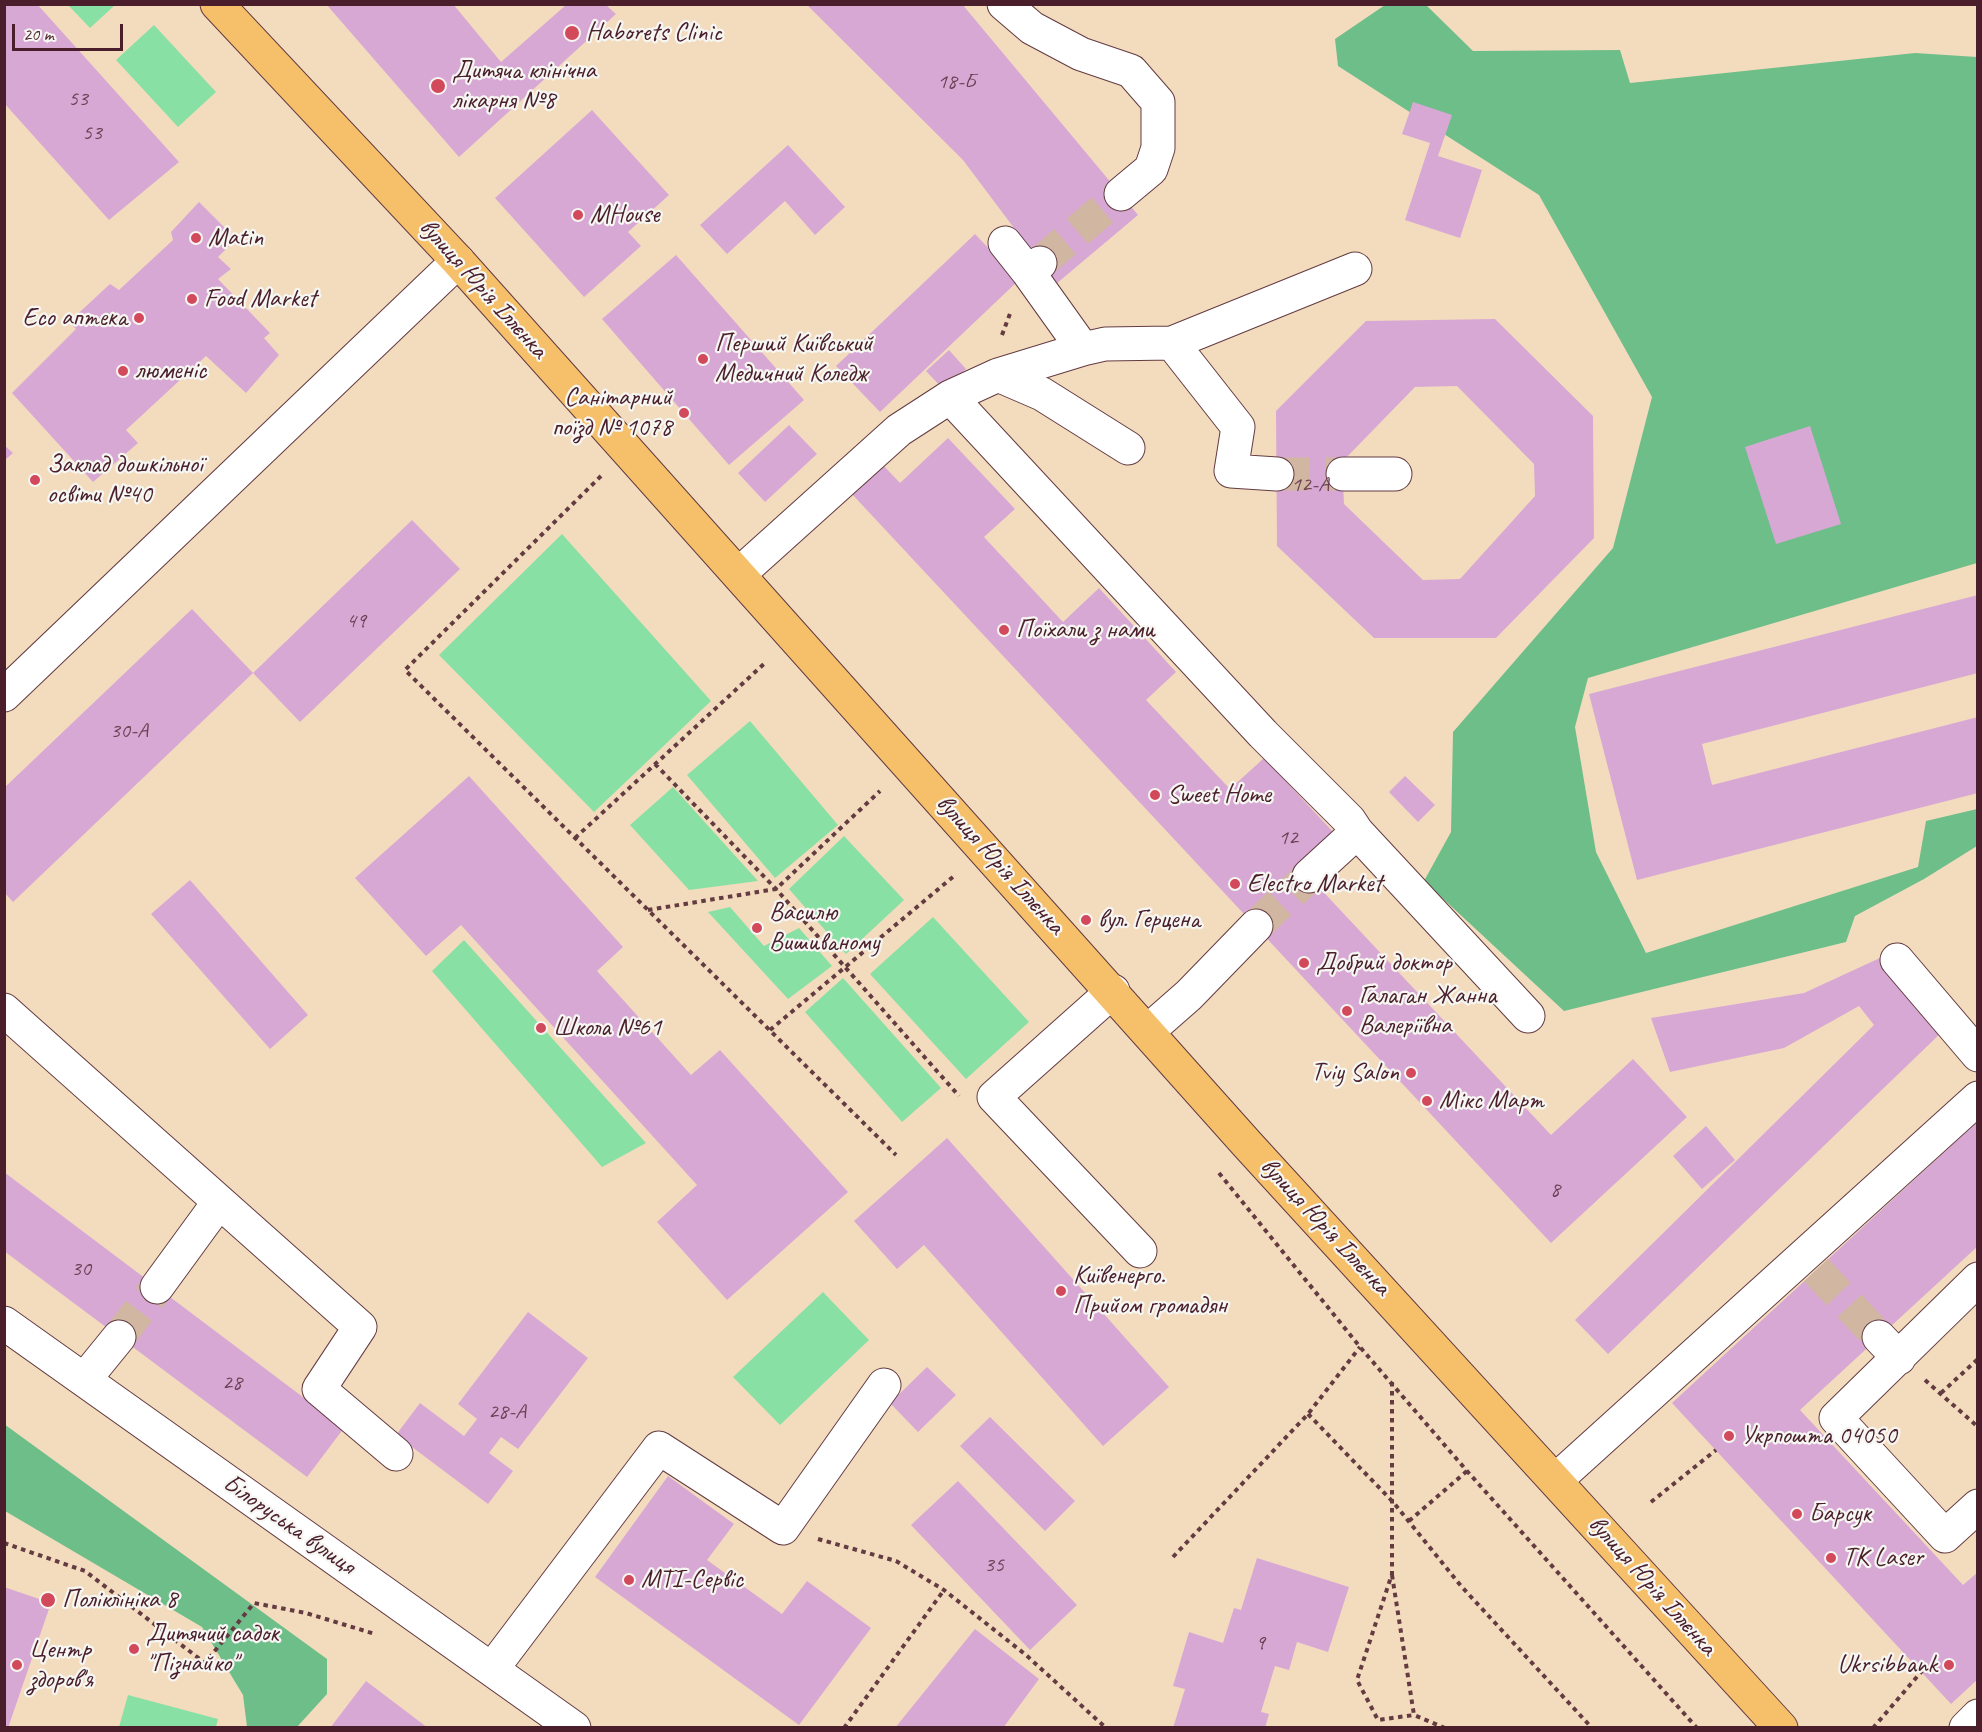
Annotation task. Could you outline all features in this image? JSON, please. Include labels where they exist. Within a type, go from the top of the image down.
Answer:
[{"type":"main road","name":"вулиця Юрія Іллєнка","points":[[219,5],[458,261],[1113,991],[1247,1144],[1556,1479],[1781,1728]]},
{"type":"street","points":[[1004,4],[1032,28],[1081,54],[1131,71],[1158,102],[1158,148],[1151,169],[1121,194]]},
{"type":"street","points":[[1005,243],[1034,267],[1083,349]]},
{"type":"street","points":[[4,694],[458,261]]},
{"type":"street","points":[[739,574],[899,430],[951,397],[998,375],[1083,349],[1105,344],[1172,343],[1355,269]]},
{"type":"street","points":[[1172,343],[1238,427],[1231,471],[1276,474]]},
{"type":"street","points":[[998,375],[1042,393],[1128,448]]},
{"type":"street","points":[[951,397],[1263,734],[1349,820],[1357,832],[1528,1016]]},
{"type":"street","points":[[1343,474],[1395,474]]},
{"type":"street","points":[[1309,876],[1357,832]]},
{"type":"street","points":[[1148,1031],[1190,995],[1256,926]]},
{"type":"street","points":[[1897,960],[1977,1055]]},
{"type":"street","points":[[1113,991],[994,1097],[1140,1251]]},
{"type":"street","points":[[4,1011],[360,1328],[319,1389],[396,1454]]},
{"type":"street","points":[[1556,1479],[1810,1263],[1977,1098]]},
{"type":"street","points":[[157,1287],[219,1202]]},
{"type":"street","points":[[1977,1279],[1889,1348],[1836,1418],[1945,1536],[1977,1506]]},
{"type":"street","name":"Білоруська вулиця","points":[[4,1323],[574,1728]]},
{"type":"street","points":[[84,1380],[119,1337]]},
{"type":"street","points":[[492,1669],[659,1448],[783,1528],[884,1385]]},
{"type":"street","points":[[1966,1728],[1977,1716]]},
{"type":"path","points":[[601,476],[405,670],[896,1155]]},
{"type":"path","points":[[575,838],[766,663]]},
{"type":"path","points":[[655,764],[776,889],[959,1096]]},
{"type":"path","points":[[648,910],[776,889],[880,791]]},
{"type":"path","points":[[770,1030],[954,876]]},
{"type":"path","points":[[1219,1173],[1360,1347],[1696,1728]]},
{"type":"path","points":[[1173,1557],[1308,1414],[1360,1347]]},
{"type":"path","points":[[1889,1348],[1977,1427]]},
{"type":"path","points":[[1941,1393],[1977,1359]]},
{"type":"path","points":[[1392,1382],[1394,1502],[1392,1574],[1414,1715]]},
{"type":"path","points":[[1308,1414],[1394,1502],[1461,1586],[1592,1728]]},
{"type":"path","points":[[1651,1502],[1716,1450]]},
{"type":"path","points":[[1409,1521],[1467,1471]]},
{"type":"path","points":[[783,1528],[896,1561],[944,1590],[1026,1655],[1106,1728]]},
{"type":"path","points":[[4,1543],[85,1571],[205,1663],[254,1603],[306,1613],[375,1634]]},
{"type":"path","points":[[1392,1574],[1357,1680],[1378,1720],[1414,1715],[1444,1728]]},
{"type":"path","points":[[844,1728],[944,1590]]},
{"type":"path","points":[[1873,1728],[1922,1671]]},
{"type":"green space","points":[[1425,4],[1473,51],[1620,50],[1630,83],[1915,53],[1977,57],[1977,563],[1588,678],[1575,727],[1596,852],[1646,953],[1918,867],[1926,821],[1977,809],[1977,846],[1924,879],[1855,916],[1846,942],[1564,1011],[1424,881],[1451,832],[1453,732],[1613,548],[1652,397],[1539,195],[1338,66],[1335,39],[1385,5]]},
{"type":"green space","points":[[68,5],[115,5],[90,28]]},
{"type":"green space","points":[[154,25],[216,92],[178,127],[116,60]]},
{"type":"green space","points":[[562,534],[711,701],[594,812],[439,655]]},
{"type":"green space","points":[[750,721],[838,825],[775,878],[687,775]]},
{"type":"green space","points":[[673,787],[758,881],[689,890],[630,825]]},
{"type":"green space","points":[[844,836],[904,900],[846,954],[789,889]]},
{"type":"green space","points":[[730,907],[764,946],[799,928],[832,966],[788,999],[708,912]]},
{"type":"green space","points":[[933,917],[1029,1022],[966,1079],[870,974]]},
{"type":"green space","points":[[464,940],[646,1143],[602,1167],[432,971]]},
{"type":"green space","points":[[843,978],[941,1088],[902,1122],[805,1012]]},
{"type":"green space","points":[[823,1292],[869,1340],[780,1425],[733,1377]]},
{"type":"green space","points":[[4,1424],[327,1659],[327,1694],[297,1727],[247,1727],[243,1695],[202,1627],[5,1511]]},
{"type":"green space","points":[[128,1695],[218,1719],[216,1727],[119,1727]]},
{"type":"building","points":[[4,4],[37,4],[179,162],[109,220],[4,103]]},
{"type":"building","points":[[326,4],[453,4],[501,62],[566,5],[606,5],[616,14],[459,157]]},
{"type":"building","points":[[806,4],[962,4],[1138,215],[1056,284],[963,160]]},
{"type":"building","points":[[1413,102],[1452,115],[1438,156],[1482,170],[1460,238],[1405,220],[1430,143],[1402,134]]},
{"type":"building","name":"MHouse","points":[[592,110],[669,195],[628,232],[641,246],[584,297],[495,198]]},
{"type":"building","points":[[788,145],[845,207],[815,235],[785,201],[727,254],[700,225]]},
{"type":"building","points":[[199,202],[236,239],[218,257],[231,269],[218,279],[270,333],[264,338],[279,355],[246,393],[206,356],[126,430],[138,443],[93,482],[12,393],[76,329],[69,322],[110,284],[119,290],[173,240],[171,232]]},
{"type":"building","points":[[975,234],[1019,280],[880,412],[836,366]]},
{"type":"building","name":"Перший Київський Медичний Коледж","points":[[676,255],[804,400],[729,465],[602,319]]},
{"type":"building","points":[[1495,319],[1593,416],[1594,538],[1496,638],[1374,638],[1277,546],[1276,411],[1366,321]],"holes":[[[1457,386],[1534,464],[1535,496],[1460,579],[1423,580],[1344,504],[1342,462],[1415,387]]]},
{"type":"building","points":[[949,350],[966,369],[943,389],[926,371]]},
{"type":"building","points":[[789,425],[817,454],[765,502],[738,473]]},
{"type":"building","points":[[1810,426],[1841,524],[1776,544],[1745,447]]},
{"type":"building","points":[[948,438],[1015,509],[984,537],[1063,622],[1099,588],[1176,672],[1146,700],[1230,789],[1264,758],[1335,834],[1300,867],[1551,1135],[1633,1059],[1687,1117],[1551,1243],[851,493],[882,464],[900,483]]},
{"type":"building","points":[[4,445],[13,453],[4,461]]},
{"type":"building","points":[[412,520],[460,569],[300,722],[253,673]]},
{"type":"building","points":[[1978,595],[1978,673],[1702,744],[1712,785],[1978,717],[1978,793],[1637,880],[1589,694]]},
{"type":"building","points":[[192,609],[253,673],[13,902],[4,892],[4,788]]},
{"type":"building","points":[[469,776],[623,947],[597,971],[691,1075],[720,1050],[848,1192],[727,1300],[657,1222],[697,1185],[461,925],[426,956],[355,878]]},
{"type":"building","points":[[1405,776],[1435,805],[1418,822],[1389,792]]},
{"type":"building","points":[[190,880],[308,1015],[270,1049],[151,914]]},
{"type":"building","points":[[1882,957],[1945,1029],[1608,1354],[1575,1320],[1874,1025],[1859,1006],[1784,1048],[1670,1072],[1651,1018],[1804,993]]},
{"type":"building","points":[[1978,1121],[1978,1246],[1800,1410],[1963,1585],[1978,1572],[1978,1679],[1951,1704],[1672,1403]]},
{"type":"building","points":[[1706,1126],[1735,1160],[1702,1189],[1673,1156]]},
{"type":"building","points":[[947,1138],[1169,1387],[1103,1446],[924,1245],[897,1269],[854,1221]]},
{"type":"building","points":[[4,1172],[344,1428],[307,1477],[4,1251]]},
{"type":"building","points":[[528,1312],[588,1358],[518,1449],[501,1437],[489,1453],[513,1471],[488,1504],[396,1435],[420,1403],[464,1436],[477,1419],[458,1404]]},
{"type":"building","points":[[927,1367],[956,1395],[918,1432],[890,1403]]},
{"type":"building","points":[[990,1417],[1075,1501],[1045,1531],[960,1446]]},
{"type":"building","points":[[668,1476],[734,1524],[707,1560],[782,1614],[807,1581],[871,1628],[799,1725],[595,1577]]},
{"type":"building","points":[[958,1481],[1077,1605],[1030,1650],[911,1525]]},
{"type":"building","points":[[1257,1558],[1349,1587],[1328,1652],[1297,1642],[1289,1670],[1275,1666],[1261,1712],[1269,1714],[1265,1728],[1173,1728],[1185,1689],[1173,1686],[1189,1632],[1223,1643],[1234,1608],[1241,1610]]},
{"type":"building","name":"Центр здоров'я","points":[[4,1587],[51,1603],[8,1728],[4,1728]]},
{"type":"building","points":[[975,1629],[1039,1679],[1003,1728],[895,1728]]},
{"type":"building","points":[[366,1681],[428,1728],[330,1728]]},
{"type":"tunnel","points":[[1040,263],[1121,194]]},
{"type":"tunnel","points":[[1277,474],[1343,474]]},
{"type":"tunnel","points":[[1256,926],[1309,876]]},
{"type":"tunnel","points":[[1816,1270],[1879,1337]]},
{"type":"tunnel","points":[[119,1337],[157,1287]]},
{"type":"place","name":"Haborets Clinic","points":[[572,33]]},
{"type":"place","name":"Дитяча клінічна лікарня №8","points":[[438,86]]},
{"type":"place","name":"MHouse","points":[[578,215]]},
{"type":"place","name":"Matin","points":[[196,238]]},
{"type":"place","name":"Food Market","points":[[192,299]]},
{"type":"place","name":"Eco аптека","points":[[139,318]]},
{"type":"place","name":"Перший Київський Медичний Коледж","points":[[703,359]]},
{"type":"place","name":"люменіс","points":[[123,371]]},
{"type":"place","name":"Санітарний поїзд № 1078","points":[[684,413]]},
{"type":"place","name":"Заклад дошкільної освіти №40","points":[[35,480]]},
{"type":"place","name":"Поїхали з нами","points":[[1004,630]]},
{"type":"place","name":"Sweet Home","points":[[1155,795]]},
{"type":"place","name":"Electro Market","points":[[1235,884]]},
{"type":"place","name":"вул. Герцена","points":[[1086,920]]},
{"type":"place","name":"Василю Вишиваному","points":[[757,928]]},
{"type":"place","name":"Добрий доктор","points":[[1304,963]]},
{"type":"place","name":"Галаган Жанна Валеріївна","points":[[1347,1011]]},
{"type":"place","name":"Школа №61","points":[[541,1028]]},
{"type":"place","name":"Tviy Salon","points":[[1411,1073]]},
{"type":"place","name":"Мікс Март","points":[[1427,1101]]},
{"type":"place","name":"Київенерго. Прийом громадян","points":[[1061,1291]]},
{"type":"place","name":"Укрпошта 04050","points":[[1729,1436]]},
{"type":"place","name":"Барсук","points":[[1797,1514]]},
{"type":"place","name":"TK Laser","points":[[1831,1558]]},
{"type":"place","name":"МТІ-Сервіс","points":[[629,1580]]},
{"type":"place","name":"Поліклініка 8","points":[[48,1600]]},
{"type":"place","name":"Дитячий садок \"Пізнайко\"","points":[[134,1649]]},
{"type":"place","name":"Центр здоров'я","points":[[17,1665]]},
{"type":"place","name":"Ukrsibbank","points":[[1949,1665]]}]
